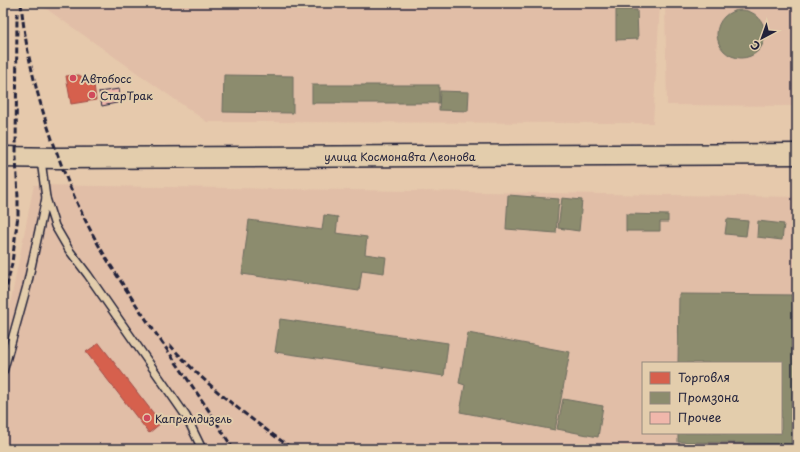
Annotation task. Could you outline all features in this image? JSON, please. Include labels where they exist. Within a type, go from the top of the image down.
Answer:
[{"type":"street","name":"улица Космонавта Леонова","points":[[3,157],[797,154]]},
{"type":"lane","points":[[41,158],[46,198],[56,226],[69,250],[186,416],[202,449]]},
{"type":"lane","points":[[3,372],[27,286],[46,198]]},
{"type":"shaded area","points":[[38,3],[660,3],[653,123],[207,122]]},
{"type":"shaded area","points":[[665,3],[797,3],[797,106],[667,105]]},
{"type":"shaded area","points":[[34,185],[797,197],[797,449],[3,449],[3,340]]},
{"type":"building: Торговля","points":[[79,75],[94,84],[96,100],[71,104],[66,76]]},
{"type":"building: Торговля","points":[[99,343],[161,423],[149,433],[86,352]]},
{"type":"building: Промзона","points":[[616,10],[637,10],[638,39],[616,40]]},
{"type":"building: Промзона","points":[[741,10],[750,12],[758,17],[763,25],[765,34],[763,43],[758,51],[750,56],[741,58],[732,56],[724,51],[719,43],[717,34],[719,25],[724,17],[732,12]]},
{"type":"building: Промзона","points":[[224,75],[293,76],[293,113],[223,112]]},
{"type":"building: Промзона","points":[[312,85],[439,85],[439,103],[312,103]]},
{"type":"building: Промзона","points":[[440,91],[469,92],[468,111],[439,110]]},
{"type":"building: Промзона","points":[[508,195],[559,199],[556,233],[506,229]]},
{"type":"building: Промзона","points":[[562,198],[582,200],[579,231],[558,228]]},
{"type":"building: Промзона","points":[[626,214],[668,215],[668,222],[660,222],[660,231],[626,231]]},
{"type":"building: Промзона","points":[[324,215],[338,217],[336,233],[367,237],[365,254],[386,257],[384,273],[362,270],[359,291],[242,274],[249,220],[322,230]]},
{"type":"building: Промзона","points":[[727,219],[748,221],[746,236],[725,234]]},
{"type":"building: Промзона","points":[[758,221],[784,224],[782,240],[757,237]]},
{"type":"building: Промзона","points":[[679,294],[797,295],[797,444],[678,442],[678,434],[782,434],[782,362],[678,362]]},
{"type":"building: Промзона","points":[[280,319],[448,343],[444,376],[275,352]]},
{"type":"building: Промзона","points":[[468,333],[570,352],[555,430],[460,412],[465,385],[459,383]]},
{"type":"building: Промзона","points":[[563,399],[603,406],[598,437],[557,429]]},
{"type":"building: Прочее","points":[[119,89],[121,102],[102,106],[99,92]]},
{"type":"railway","points":[[21,3],[26,41],[38,96],[60,162],[80,210],[98,244],[130,296],[200,397],[233,449]]},
{"type":"railway","points":[[3,304],[12,263],[18,215],[16,157],[17,13]]},
{"type":"railway","points":[[170,345],[198,374],[228,400],[293,449]]},
{"type":"place","name":"Автобосс","points":[[73,78]]},
{"type":"place","name":"СтарТрак","points":[[92,95]]},
{"type":"place","name":"Капремдизель","points":[[147,418]]}]
